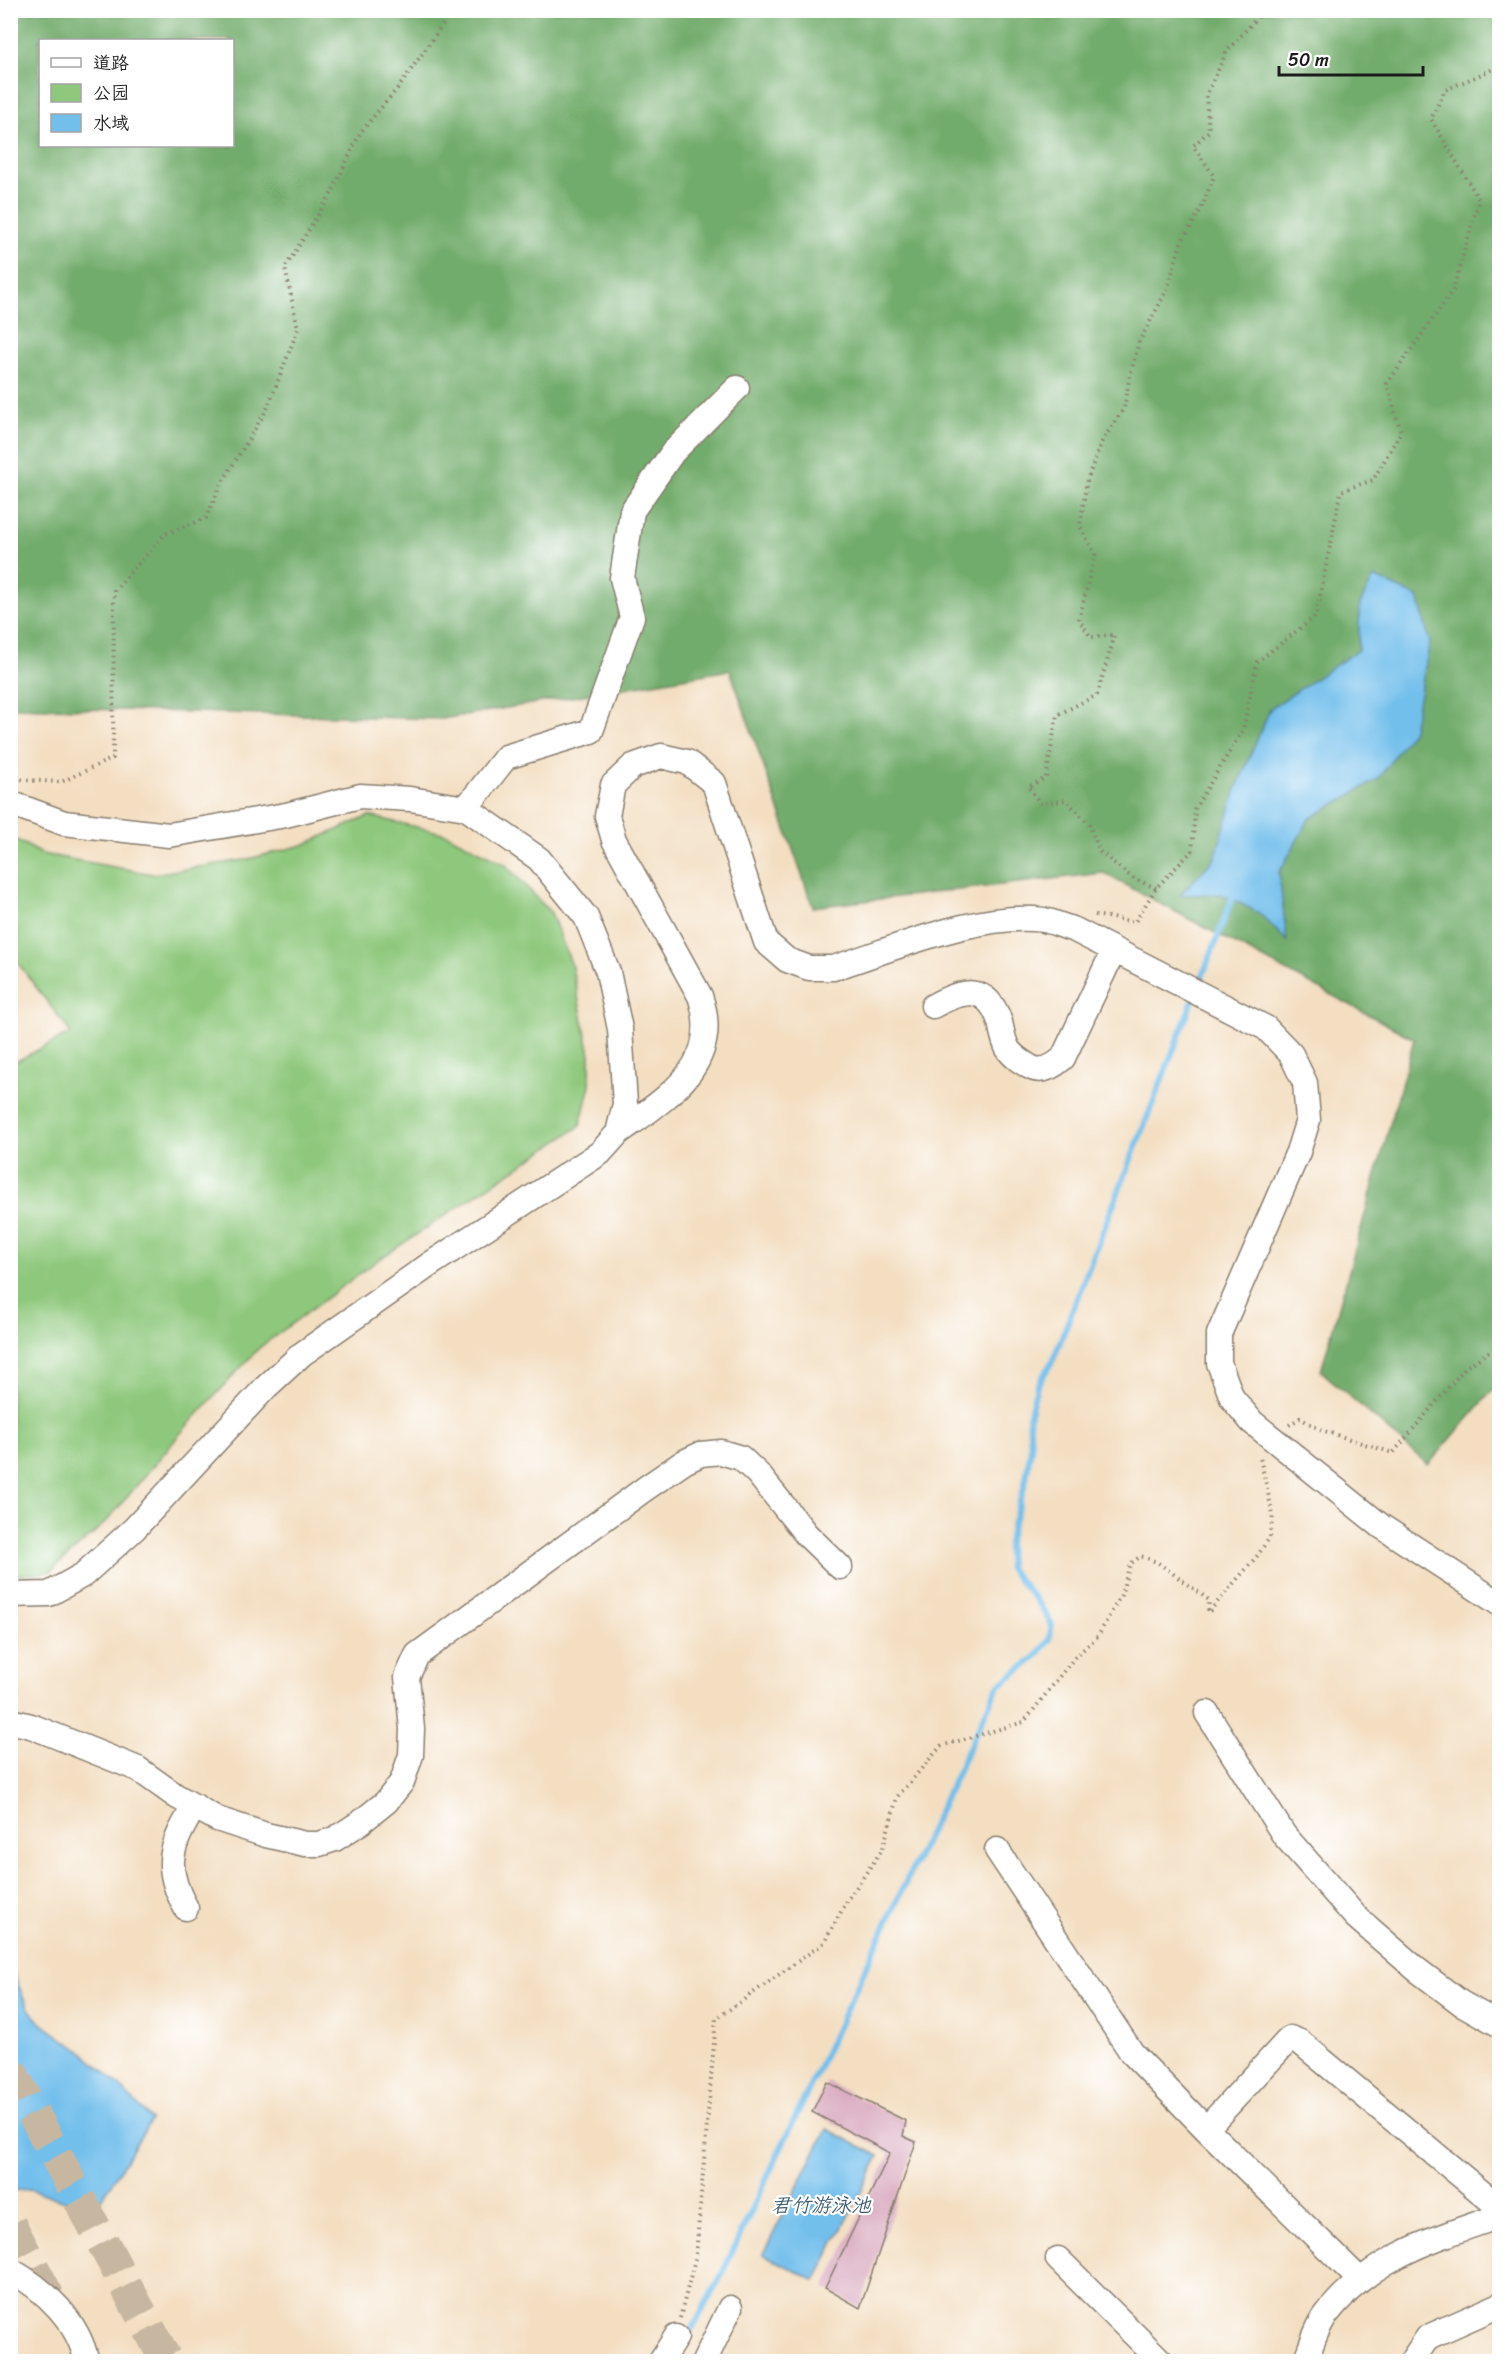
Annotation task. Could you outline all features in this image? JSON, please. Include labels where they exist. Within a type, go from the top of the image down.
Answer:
[{"type":"street","points":[[466,808],[506,757],[591,732],[632,618],[622,578],[632,511],[674,452],[737,388]]},
{"type":"street","points":[[10,1595],[49,1594],[83,1575],[134,1529],[265,1388],[302,1354],[432,1263],[600,1153],[618,1133],[673,1093],[695,1067],[706,1040],[706,1014],[700,996],[614,840],[607,816],[613,785],[633,766],[661,756],[687,762],[714,783],[766,942],[787,960],[809,968],[833,968],[973,924],[1008,919],[1083,922],[1114,950],[1266,1028],[1291,1054],[1305,1083],[1308,1120],[1298,1152],[1220,1334],[1219,1363],[1232,1398],[1252,1422],[1380,1526],[1500,1604]]},
{"type":"street","points":[[10,803],[64,823],[170,835],[286,815],[360,796],[410,799],[466,808],[539,859],[586,917],[608,972],[620,1029],[625,1104],[618,1133]]},
{"type":"street","points":[[933,1006],[951,996],[967,992],[979,994],[994,1009],[1010,1051],[1021,1062],[1034,1069],[1054,1067],[1063,1058],[1114,950]]},
{"type":"street","points":[[10,1721],[31,1726],[138,1769],[218,1819],[266,1835],[305,1844],[319,1844],[335,1839],[361,1822],[395,1792],[408,1769],[412,1729],[406,1677],[417,1655],[684,1462],[701,1454],[721,1452],[741,1458],[758,1474],[806,1534],[840,1567]]},
{"type":"street","points":[[1208,1713],[1284,1835],[1356,1917],[1416,1969],[1461,2003],[1500,2025]]},
{"type":"street","points":[[186,1908],[172,1879],[170,1856],[178,1833],[195,1806]]},
{"type":"street","points":[[997,1850],[1132,2053],[1359,2279]]},
{"type":"street","points":[[1206,2129],[1290,2038],[1300,2042],[1500,2208]]},
{"type":"street","points":[[1305,2361],[1324,2317],[1359,2279],[1405,2251],[1500,2216]]},
{"type":"street","points":[[1058,2259],[1160,2361]]},
{"type":"street","points":[[10,2270],[60,2308],[76,2329],[87,2361]]},
{"type":"street","points":[[1412,2361],[1428,2337],[1500,2305]]},
{"type":"street","points":[[704,2361],[730,2308]]},
{"type":"street","points":[[660,2361],[676,2337]]},
{"type":"path","points":[[10,775],[24,780],[61,783],[113,758],[114,591],[165,534],[206,518],[220,486],[267,409],[298,329],[285,268],[331,194],[360,133],[401,84],[453,10]]},
{"type":"path","points":[[1156,888],[1134,879],[1100,852],[1089,824],[1066,800],[1041,804],[1028,787],[1046,778],[1057,715],[1097,695],[1115,635],[1090,637],[1079,620],[1095,554],[1080,526],[1087,480],[1102,441],[1124,408],[1139,342],[1167,290],[1181,243],[1201,209],[1214,176],[1193,146],[1209,131],[1206,96],[1227,51],[1264,10]]},
{"type":"path","points":[[1083,922],[1135,922],[1156,888],[1192,851],[1196,808],[1244,730],[1257,662],[1316,616],[1341,491],[1373,480],[1401,432],[1387,384],[1453,290],[1479,200],[1431,118],[1445,90],[1500,66]]},
{"type":"path","points":[[676,2337],[696,2255],[716,2019],[824,1943],[847,1901],[883,1848],[897,1797],[941,1746],[1024,1722],[1075,1657],[1098,1636],[1121,1595],[1130,1564],[1141,1556],[1157,1562],[1209,1600],[1208,1612],[1270,1537],[1273,1515],[1260,1458],[1284,1449],[1284,1428],[1300,1418],[1321,1430],[1393,1453],[1465,1368],[1500,1344]]},
{"type":"green space","points":[[11,11],[1499,11],[1500,1382],[1428,1465],[1321,1371],[1414,1039],[1103,873],[813,907],[730,670],[442,719],[11,707]]},
{"type":"green space","points":[[369,816],[447,834],[505,864],[551,913],[571,963],[590,1054],[590,1085],[580,1126],[378,1260],[259,1348],[185,1428],[107,1521],[50,1572],[11,1576],[11,1064],[71,1033],[11,954],[11,837],[42,854],[153,874],[244,860],[303,845]]},
{"type":"water","points":[[1374,577],[1418,597],[1430,642],[1413,730],[1378,779],[1309,819],[1279,873],[1287,941],[1259,913],[1222,894],[1180,895],[1215,858],[1235,792],[1270,709],[1358,650],[1360,604]]},
{"type":"water","points":[[11,1967],[24,2000],[35,2017],[96,2064],[151,2120],[94,2211],[30,2189],[11,2191]]},
{"type":"water","name":"君竹游泳池","points":[[827,2129],[879,2156],[815,2281],[763,2254]]},
{"type":"building","points":[[827,2082],[906,2121],[903,2136],[916,2142],[860,2308],[825,2288],[890,2153],[812,2112]]},
{"type":"waterway","points":[[1198,988],[1232,899]]},
{"type":"waterway","points":[[684,2343],[719,2280],[998,1686],[1036,1657],[1049,1640],[1052,1625],[1040,1605],[1009,1568],[1008,1542],[1025,1484],[1031,1448],[1029,1417],[1037,1386],[1053,1360],[1194,997]]},
{"type":"tunnel","points":[[10,2070],[167,2362]]},
{"type":"tunnel","points":[[10,2225],[56,2311]]}]
